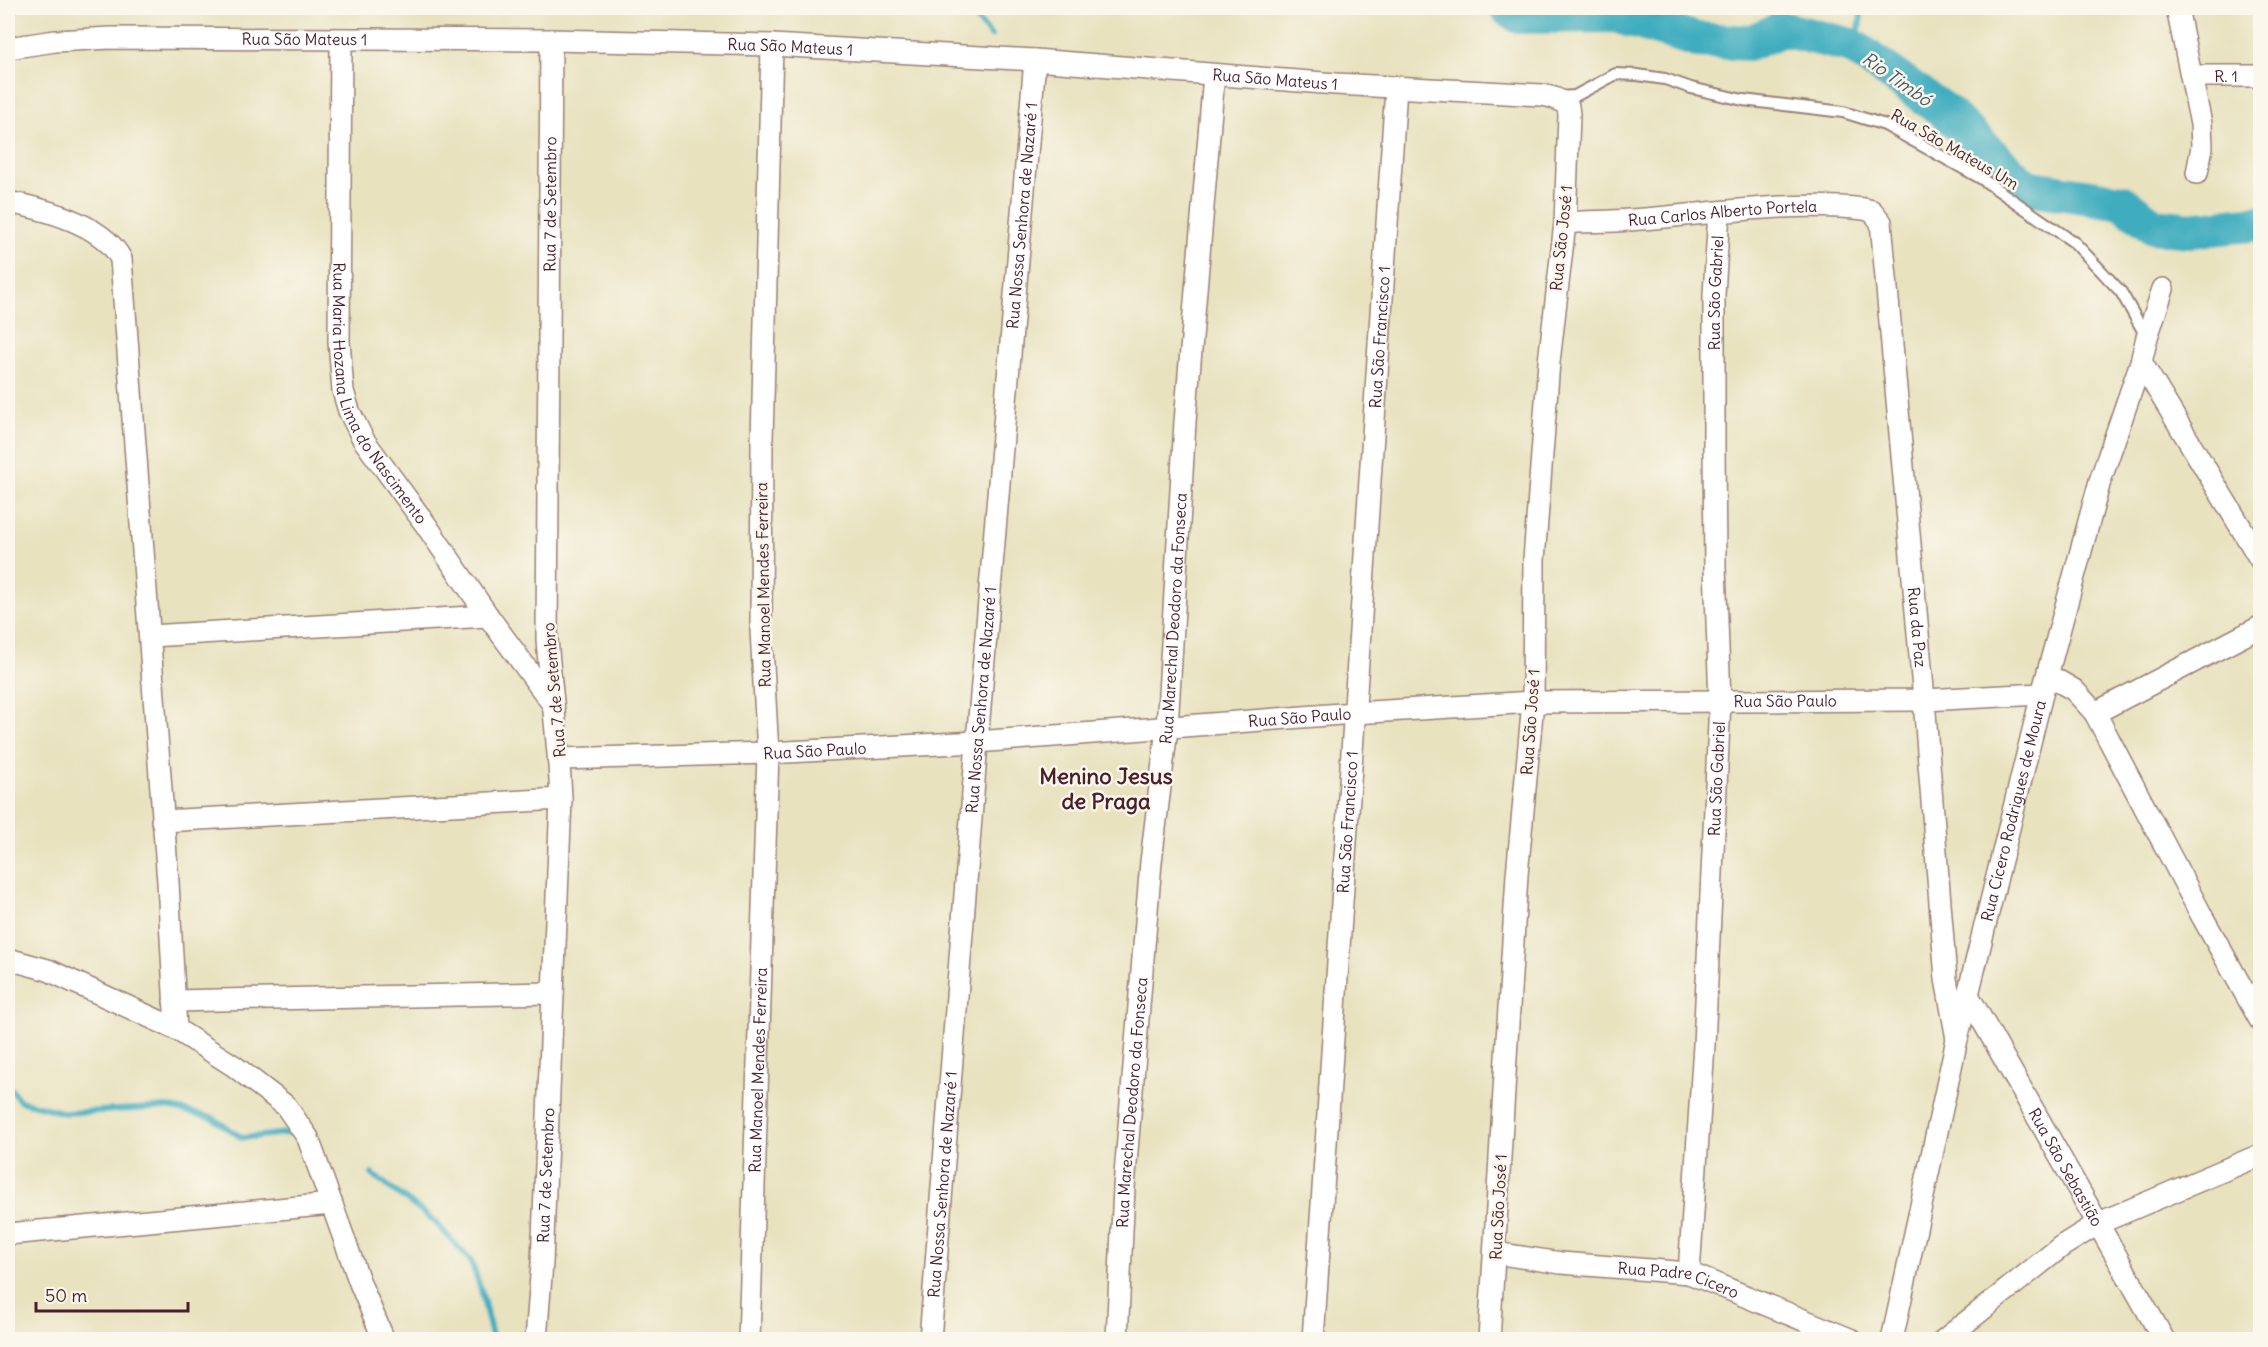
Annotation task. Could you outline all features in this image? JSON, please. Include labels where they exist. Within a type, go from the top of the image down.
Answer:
[{"type":"street","points":[[2177,8],[2201,124],[2202,147],[2197,173]]},
{"type":"street","name":"Rua São Mateus 1","points":[[8,48],[55,41],[111,38],[551,40],[772,45],[1035,60],[1396,88],[1480,91],[1561,102]]},
{"type":"street","name":"Rua Maria Hozana Lima do Nascimento","points":[[341,40],[339,341],[343,391],[349,411],[363,439],[552,704]]},
{"type":"street","name":"Rua 7 de Setembro","points":[[536,1340],[542,1263],[561,799],[560,759],[552,704],[547,639],[551,40]]},
{"type":"street","name":"Rua Manoel Mendes Ferreira","points":[[749,1340],[768,753],[761,630],[762,440],[772,45]]},
{"type":"street","name":"Rua Nossa Senhora de Nazaré 1","points":[[930,1340],[977,742],[1035,60]]},
{"type":"street","name":"Rua Marechal Deodoro da Fonseca","points":[[1117,1340],[1124,1187],[1151,862],[1167,728],[1185,411],[1214,75]]},
{"type":"street","name":"R. 1","points":[[2192,76],[2260,76]]},
{"type":"street","name":"Rua São Francisco 1","points":[[1313,1340],[1396,88]]},
{"type":"street","name":"Rua São José 1","points":[[1489,1340],[1517,875],[1533,702],[1535,548],[1549,362],[1565,223],[1569,139],[1561,102]]},
{"type":"street","points":[[8,202],[65,219],[92,230],[109,242],[121,259],[168,882],[176,1029]]},
{"type":"street","name":"Rua Carlos Alberto Portela","points":[[1565,223],[1626,221],[1794,207],[1855,207],[1872,212],[1877,216]]},
{"type":"street","name":"Rua São Gabriel","points":[[1689,1273],[1704,1045],[1720,701],[1715,567],[1714,448],[1714,295],[1719,212]]},
{"type":"street","name":"Rua da Paz","points":[[1877,216],[1881,222],[1924,700],[1946,979],[1957,1039]]},
{"type":"street","name":"Rua Cícero Rodrigues de Moura","points":[[1892,1340],[1957,1039],[2065,602],[2097,492],[2163,289]]},
{"type":"street","points":[[2141,362],[2260,559]]},
{"type":"street","points":[[150,636],[488,616]]},
{"type":"street","points":[[2095,713],[2260,627]]},
{"type":"street","points":[[2045,685],[2074,690],[2095,713],[2203,918],[2260,1020]]},
{"type":"street","name":"Rua São Paulo","points":[[560,759],[768,753],[977,742],[1354,713],[1533,702],[1924,700],[2045,685]]},
{"type":"street","points":[[162,820],[561,799]]},
{"type":"street","points":[[8,958],[48,970],[176,1029],[234,1066],[286,1106],[308,1138],[360,1283],[384,1340]]},
{"type":"street","points":[[174,1001],[553,993]]},
{"type":"street","name":"Rua São Sebastião","points":[[1968,995],[2164,1340]]},
{"type":"street","points":[[1944,1340],[2061,1246],[2099,1223],[2260,1155]]},
{"type":"street","points":[[8,1234],[332,1204]]},
{"type":"street","name":"Rua Padre Cicero","points":[[1495,1253],[1561,1263],[1689,1273],[1852,1340]]},
{"type":"lane","name":"Rua São Mateus Um","points":[[1561,102],[1616,74],[1637,75],[1665,79],[1691,88],[1743,100],[1843,112],[1885,124],[1979,177],[2075,243],[2121,291],[2147,337]]},
{"type":"waterway","points":[[968,8],[991,36]]},
{"type":"waterway","name":"Rio Timbó","points":[[1507,8],[1519,16],[1615,15],[1697,40],[1750,43],[1782,29],[1852,46],[1947,113],[2026,187],[2122,202],[2154,226],[2190,230],[2260,223]]},
{"type":"waterway","points":[[1852,46],[1859,30],[1862,8]]},
{"type":"waterway","points":[[8,1085],[20,1101],[65,1113],[168,1107],[213,1118],[242,1138],[296,1132]]},
{"type":"waterway","points":[[372,1174],[433,1220],[471,1261],[481,1290],[493,1340]]},
{"type":"district","name":"Menino Jesus de Praga","points":[[1106,788]]}]
